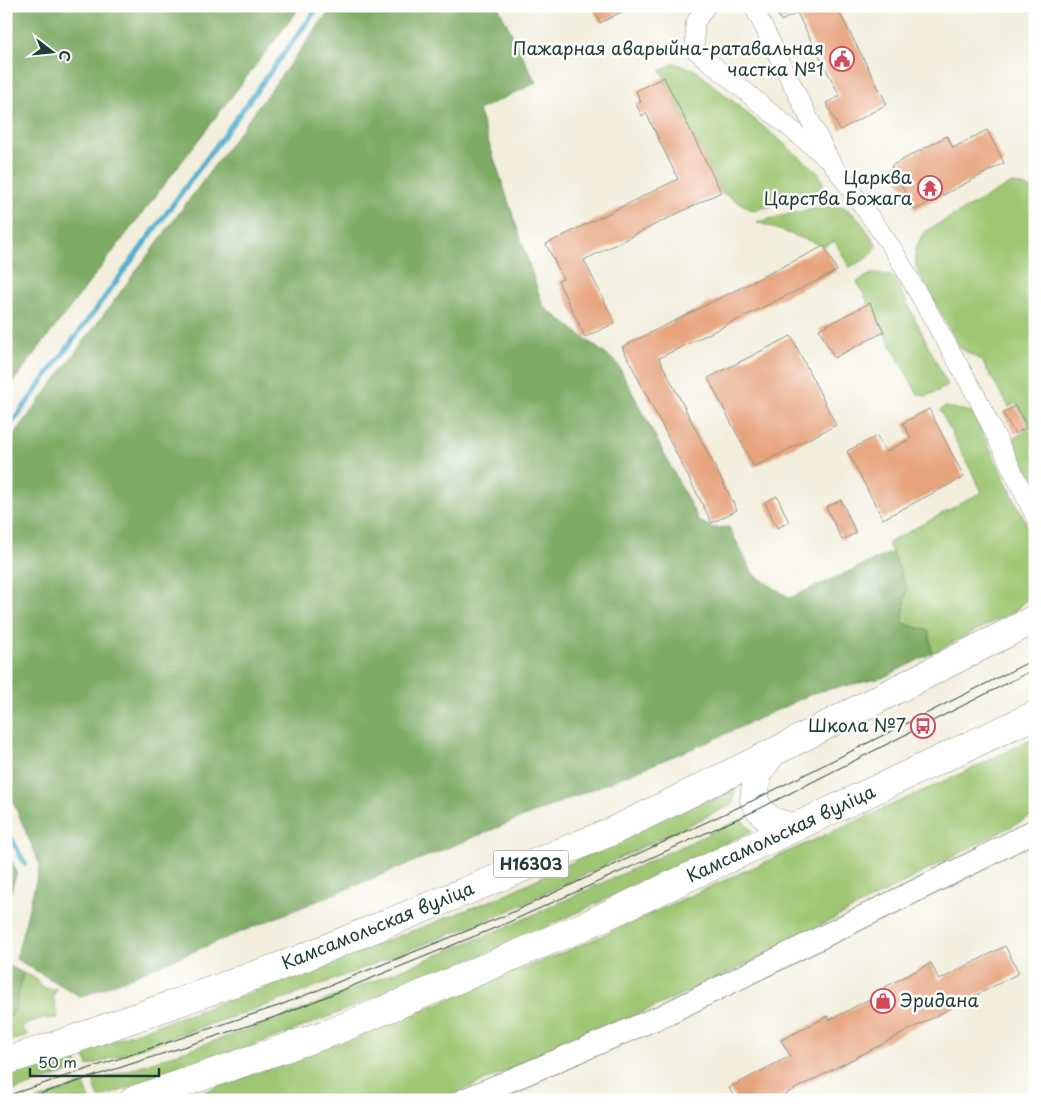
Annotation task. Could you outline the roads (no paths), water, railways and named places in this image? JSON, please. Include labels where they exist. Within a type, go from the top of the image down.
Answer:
[{"type":"main road","name":"Камсамольская вуліца","points":[[6,1061],[72,1040],[294,961],[613,831],[772,754],[1031,618]]},
{"type":"main road","name":"Камсамольская вуліца","points":[[134,1100],[335,1031],[582,927],[1035,715]]},
{"type":"main road","points":[[772,754],[757,774],[754,800],[758,809],[772,822],[795,827]]},
{"type":"street","points":[[706,6],[694,23],[695,50],[831,162]]},
{"type":"street","points":[[753,6],[831,162],[893,249],[977,397],[1035,517]]},
{"type":"street","points":[[464,1100],[662,1016],[1035,830]]},
{"type":"waterway","points":[[6,431],[319,6]]},
{"type":"waterway","points":[[6,828],[25,864]]},
{"type":"tram line","points":[[6,1096],[278,1006],[504,916],[754,800],[1035,659]]},
{"type":"tram line","points":[[21,1100],[281,1015],[507,923],[759,809],[1035,669]]},
{"type":"place","name":"Пажарная аварыйна-ратавальная частка №1","points":[[842,59]]},
{"type":"place","name":"Царква Царства Божага","points":[[930,188]]},
{"type":"place","name":"Школа №7","points":[[923,726]]},
{"type":"place","name":"Эридана","points":[[883,1001]]}]
